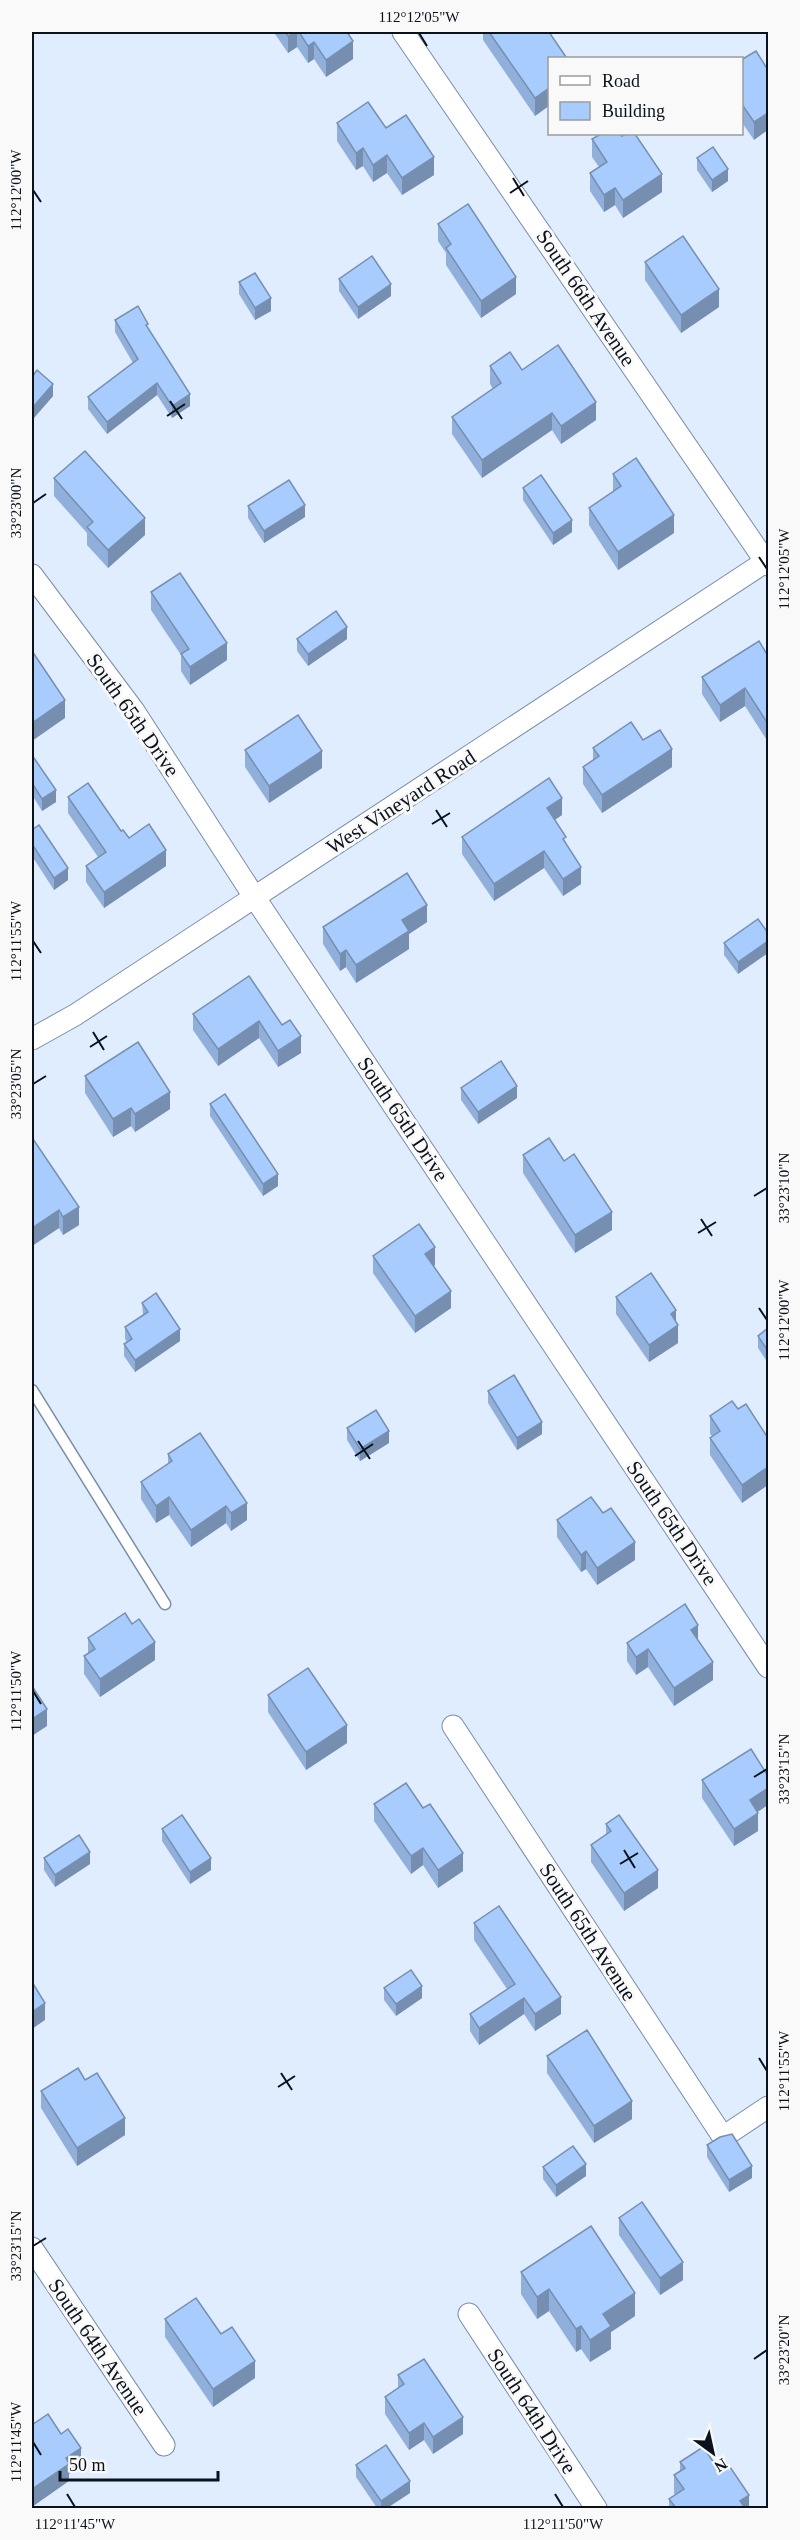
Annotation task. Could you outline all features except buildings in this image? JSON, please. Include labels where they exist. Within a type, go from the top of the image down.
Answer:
[{"type":"street","name":"South 66th Avenue","points":[[404,32],[768,562]]},
{"type":"street","name":"West Vineyard Road","points":[[32,1039],[75,1016],[768,562]]},
{"type":"street","name":"South 65th Drive","points":[[32,575],[134,711],[255,898],[768,1667]]},
{"type":"street","name":"South 65th Avenue","points":[[453,1726],[723,2137],[768,2107]]},
{"type":"street","name":"South 64th Avenue","points":[[32,2248],[164,2445]]},
{"type":"street","name":"South 64th Drive","points":[[469,2314],[596,2508]]},
{"type":"lane","points":[[32,1390],[165,1604]]}]
